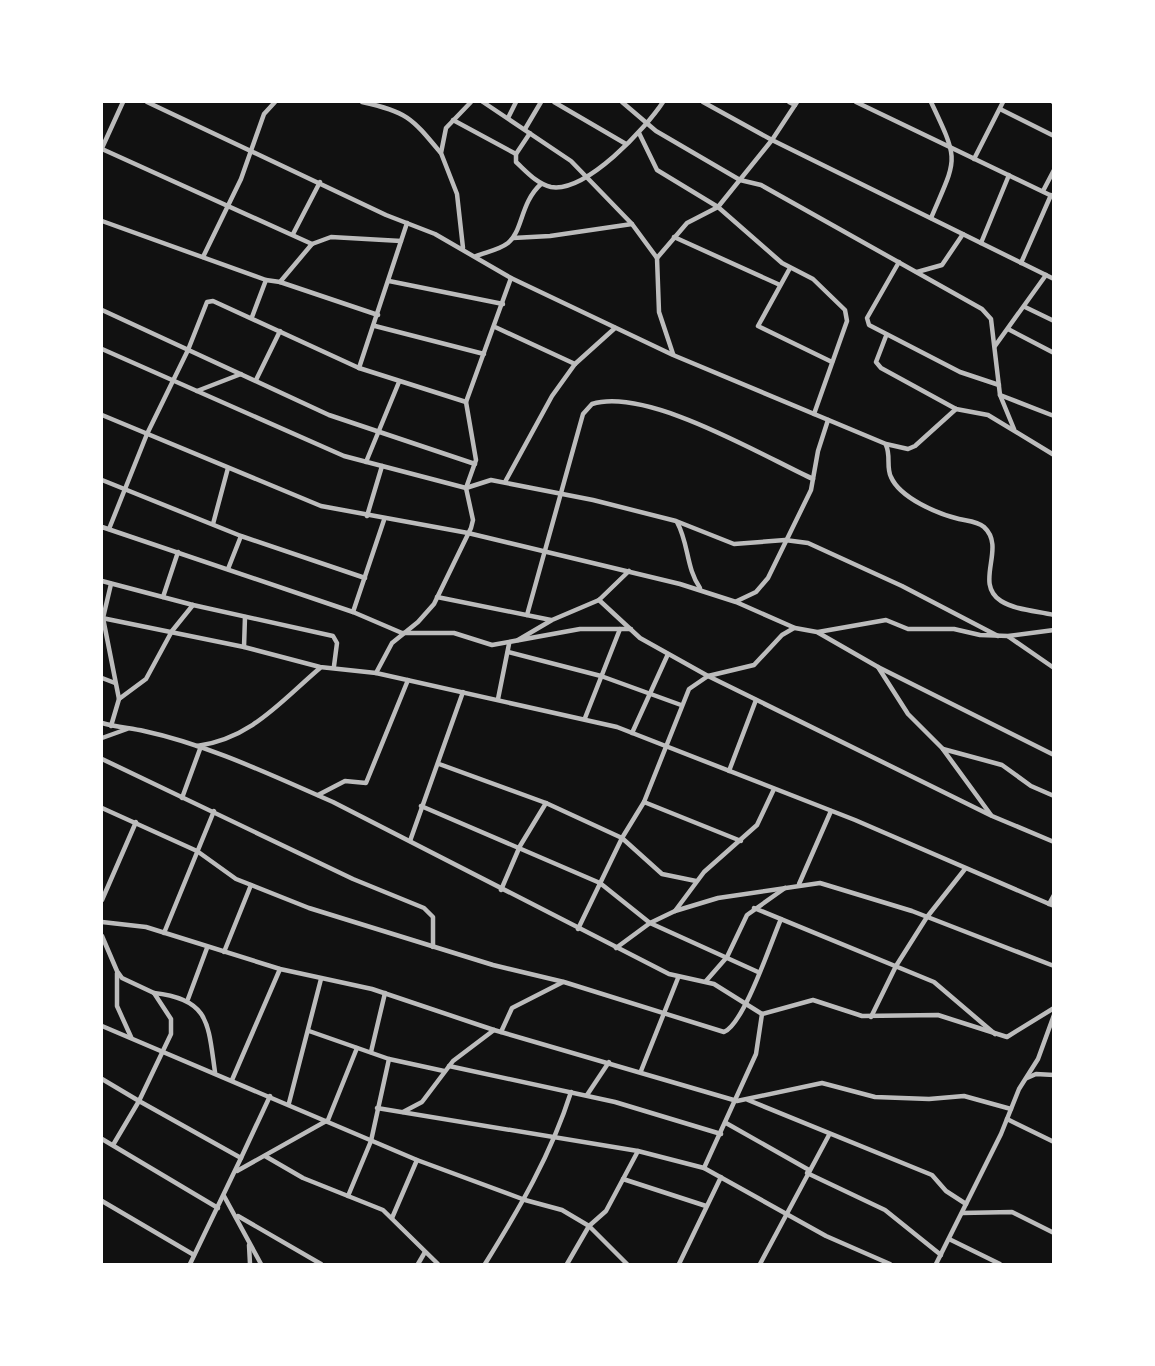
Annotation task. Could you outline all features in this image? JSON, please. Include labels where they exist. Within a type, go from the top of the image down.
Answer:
[{"type":"street","points":[[123,102],[102,148],[312,244]]},
{"type":"street","points":[[147,102],[464,249],[511,278],[673,355],[886,444],[908,449],[915,446],[956,409]]},
{"type":"street","points":[[204,257],[230,205],[264,114],[275,102]]},
{"type":"street","points":[[362,102],[407,116],[441,153],[457,194],[464,249]]},
{"type":"street","points":[[441,153],[442,139],[453,120],[471,102]]},
{"type":"street","points":[[483,102],[564,155],[632,223],[657,258],[659,312],[673,355]]},
{"type":"street","points":[[508,118],[516,102]]},
{"type":"street","points":[[541,102],[516,155],[516,162],[541,184],[562,186],[587,177],[648,125],[663,102]]},
{"type":"street","points":[[554,102],[626,144]]},
{"type":"street","points":[[622,102],[648,125],[740,180],[761,185],[988,314],[1000,395],[1014,429]]},
{"type":"street","points":[[703,102],[772,140],[1054,279]]},
{"type":"street","points":[[657,258],[687,223],[718,207],[772,140],[796,103],[789,102]]},
{"type":"street","points":[[856,102],[1052,196],[1021,263]]},
{"type":"street","points":[[930,218],[953,166],[953,149],[931,102]]},
{"type":"street","points":[[974,159],[1003,102]]},
{"type":"street","points":[[1000,109],[1054,136]]},
{"type":"street","points":[[453,120],[516,155]]},
{"type":"street","points":[[639,133],[656,170],[718,207],[790,268],[813,279],[845,310],[847,321],[814,414]]},
{"type":"street","points":[[1043,191],[1054,170]]},
{"type":"street","points":[[981,243],[1009,175]]},
{"type":"street","points":[[293,234],[320,183]]},
{"type":"street","points":[[476,256],[501,247],[513,237],[526,201],[541,184]]},
{"type":"street","points":[[102,222],[266,280],[280,282],[378,315]]},
{"type":"street","points":[[359,368],[407,223]]},
{"type":"street","points":[[513,237],[550,236],[632,223]]},
{"type":"street","points":[[916,272],[942,265],[963,234]]},
{"type":"street","points":[[280,282],[312,244],[331,237],[401,241]]},
{"type":"street","points":[[674,237],[780,285]]},
{"type":"street","points":[[899,262],[866,322],[886,336],[960,372],[999,385]]},
{"type":"street","points":[[790,268],[758,326],[832,362]]},
{"type":"street","points":[[995,347],[1046,275]]},
{"type":"street","points":[[376,673],[392,643],[418,622],[437,597],[473,520],[466,488],[475,464],[466,402],[511,278]]},
{"type":"street","points":[[252,317],[266,280]]},
{"type":"street","points":[[389,281],[503,304]]},
{"type":"street","points":[[109,529],[147,434],[188,351],[207,302],[213,301],[252,317],[359,368],[466,402]]},
{"type":"street","points":[[1025,307],[1054,321]]},
{"type":"street","points":[[102,310],[313,408],[378,434],[475,464]]},
{"type":"street","points":[[374,326],[484,354]]},
{"type":"street","points":[[495,327],[575,364]]},
{"type":"street","points":[[505,482],[552,396],[575,364],[615,328]]},
{"type":"street","points":[[1008,329],[1054,353]]},
{"type":"street","points":[[256,380],[280,331]]},
{"type":"street","points":[[886,336],[878,365],[956,409],[984,413],[1054,455]]},
{"type":"street","points":[[102,349],[344,456],[466,488],[480,481],[505,482],[560,493],[676,520],[734,544],[785,540],[816,546],[902,586],[998,636]]},
{"type":"street","points":[[196,391],[242,374]]},
{"type":"street","points":[[366,461],[399,382]]},
{"type":"street","points":[[1000,395],[1054,416]]},
{"type":"street","points":[[527,615],[583,414],[592,404],[603,400],[661,408],[813,479]]},
{"type":"street","points":[[102,415],[321,506],[384,520],[468,533],[700,589],[794,628],[817,632],[886,620],[908,629],[954,629],[998,636],[1054,631]]},
{"type":"street","points":[[736,602],[763,586],[807,499],[828,420]]},
{"type":"street","points":[[886,444],[890,456],[890,475],[908,495],[946,515],[977,522],[991,536],[993,547],[989,586],[994,595],[1010,605],[1054,615]]},
{"type":"street","points":[[366,516],[382,466]]},
{"type":"street","points":[[213,524],[228,468]]},
{"type":"street","points":[[102,480],[241,536],[365,578]]},
{"type":"street","points":[[353,612],[384,520]]},
{"type":"street","points":[[676,520],[686,541],[689,570],[700,589]]},
{"type":"street","points":[[102,527],[353,612],[402,633],[454,633],[484,644],[512,643],[580,629],[631,629]]},
{"type":"street","points":[[228,569],[241,536]]},
{"type":"street","points":[[163,597],[178,552]]},
{"type":"street","points":[[498,699],[512,643],[552,620],[599,600],[629,571]]},
{"type":"street","points":[[102,581],[193,606],[333,636],[337,643],[334,666]]},
{"type":"street","points":[[111,584],[102,618],[118,699],[111,726]]},
{"type":"street","points":[[437,597],[552,620]]},
{"type":"street","points":[[599,600],[631,629],[708,676],[992,816],[1054,842]]},
{"type":"street","points":[[118,699],[146,679],[173,631],[193,606]]},
{"type":"street","points":[[244,647],[245,617]]},
{"type":"street","points":[[102,618],[173,631],[320,667],[334,666],[376,673],[585,719],[632,733],[831,811],[1051,905],[1054,895]]},
{"type":"street","points":[[578,929],[622,838],[644,802],[689,689],[708,676],[754,665],[782,635],[794,628]]},
{"type":"street","points":[[585,719],[620,629]]},
{"type":"street","points":[[817,632],[878,667],[1054,755]]},
{"type":"street","points":[[1008,636],[1054,668]]},
{"type":"street","points":[[508,652],[601,676],[681,705]]},
{"type":"street","points":[[632,733],[668,654]]},
{"type":"street","points":[[197,747],[221,741],[262,721],[320,667]]},
{"type":"street","points":[[878,667],[908,714],[942,748],[992,816]]},
{"type":"street","points":[[102,678],[115,683]]},
{"type":"street","points":[[317,795],[345,781],[366,783],[408,680]]},
{"type":"street","points":[[410,841],[463,692]]},
{"type":"street","points":[[729,771],[756,700]]},
{"type":"street","points":[[102,723],[145,731],[197,747],[317,795],[616,948],[678,978],[706,981],[744,1006],[762,1014],[807,1000],[871,1017],[938,1015],[955,1018],[998,1037],[1014,1035],[1054,1008]]},
{"type":"street","points":[[102,738],[127,729]]},
{"type":"street","points":[[182,798],[197,747]]},
{"type":"street","points":[[942,748],[1002,765],[1031,786],[1054,796]]},
{"type":"street","points":[[102,759],[353,879],[424,908],[433,917],[433,947]]},
{"type":"street","points":[[439,764],[546,803],[622,838],[662,874],[696,881]]},
{"type":"street","points":[[675,911],[696,881],[757,825],[774,789]]},
{"type":"street","points":[[644,802],[741,841]]},
{"type":"street","points":[[501,890],[520,846],[546,803]]},
{"type":"street","points":[[421,806],[520,846],[600,883],[650,923],[758,972]]},
{"type":"street","points":[[102,808],[197,851],[223,872],[309,908],[433,947],[564,982],[724,1032],[732,1028],[744,1006],[781,919]]},
{"type":"street","points":[[164,933],[214,811]]},
{"type":"street","points":[[799,884],[831,811]]},
{"type":"street","points":[[102,900],[136,822]]},
{"type":"street","points":[[871,1017],[896,966],[927,917],[965,869]]},
{"type":"street","points":[[616,948],[650,923],[675,911],[718,898],[789,885],[830,884],[927,917],[1054,966]]},
{"type":"street","points":[[224,952],[251,885]]},
{"type":"street","points":[[706,981],[727,957],[754,908],[789,885]]},
{"type":"street","points":[[754,908],[934,982],[998,1037]]},
{"type":"street","points":[[102,922],[146,927],[281,969],[385,993],[494,1030],[737,1101],[822,1083],[875,1097],[914,1100],[964,1096],[1011,1109]]},
{"type":"street","points":[[102,936],[122,978],[154,993],[188,999],[207,1026],[216,1073]]},
{"type":"street","points":[[188,999],[208,947]]},
{"type":"street","points":[[232,1080],[281,969]]},
{"type":"street","points":[[117,971],[117,1006],[132,1038]]},
{"type":"street","points":[[641,1071],[678,978]]},
{"type":"street","points":[[289,1104],[321,979]]},
{"type":"street","points":[[501,1032],[512,1008],[564,982]]},
{"type":"street","points":[[114,1145],[139,1101],[172,1028],[171,1019],[154,993]]},
{"type":"street","points":[[371,1052],[385,993]]},
{"type":"street","points":[[704,1168],[737,1101],[759,1046],[762,1014]]},
{"type":"street","points":[[936,1265],[1038,1059],[1054,1015]]},
{"type":"street","points":[[102,1026],[417,1160],[525,1200],[562,1209],[589,1226],[624,1264]]},
{"type":"street","points":[[402,1112],[428,1096],[446,1068],[494,1030]]},
{"type":"street","points":[[309,1031],[389,1059],[587,1095],[721,1134]]},
{"type":"street","points":[[236,1171],[328,1120],[357,1048]]},
{"type":"street","points":[[348,1196],[370,1141],[389,1059]]},
{"type":"street","points":[[587,1095],[610,1062]]},
{"type":"street","points":[[1026,1079],[1036,1074],[1054,1075]]},
{"type":"street","points":[[102,1079],[241,1158]]},
{"type":"street","points":[[485,1265],[525,1200],[557,1137],[571,1092]]},
{"type":"street","points":[[190,1265],[270,1096]]},
{"type":"street","points":[[746,1099],[932,1175],[946,1191],[966,1204]]},
{"type":"street","points":[[377,1108],[638,1151],[704,1168],[826,1236],[890,1265]]},
{"type":"street","points":[[1007,1119],[1054,1142]]},
{"type":"street","points":[[726,1123],[808,1171],[885,1210],[941,1255]]},
{"type":"street","points":[[760,1265],[829,1135]]},
{"type":"street","points":[[102,1139],[218,1208]]},
{"type":"street","points":[[567,1265],[589,1226],[606,1211],[638,1151]]},
{"type":"street","points":[[265,1156],[303,1178],[374,1205],[392,1218],[438,1265]]},
{"type":"street","points":[[392,1218],[417,1160]]},
{"type":"street","points":[[679,1265],[721,1177]]},
{"type":"street","points":[[623,1179],[706,1206]]},
{"type":"street","points":[[224,1195],[238,1216],[261,1265]]},
{"type":"street","points":[[102,1200],[194,1255]]},
{"type":"street","points":[[961,1213],[1012,1212],[1054,1233]]},
{"type":"street","points":[[238,1216],[321,1265]]},
{"type":"street","points":[[949,1239],[1000,1265]]},
{"type":"street","points":[[249,1241],[250,1265]]},
{"type":"street","points":[[418,1265],[425,1252]]}]
